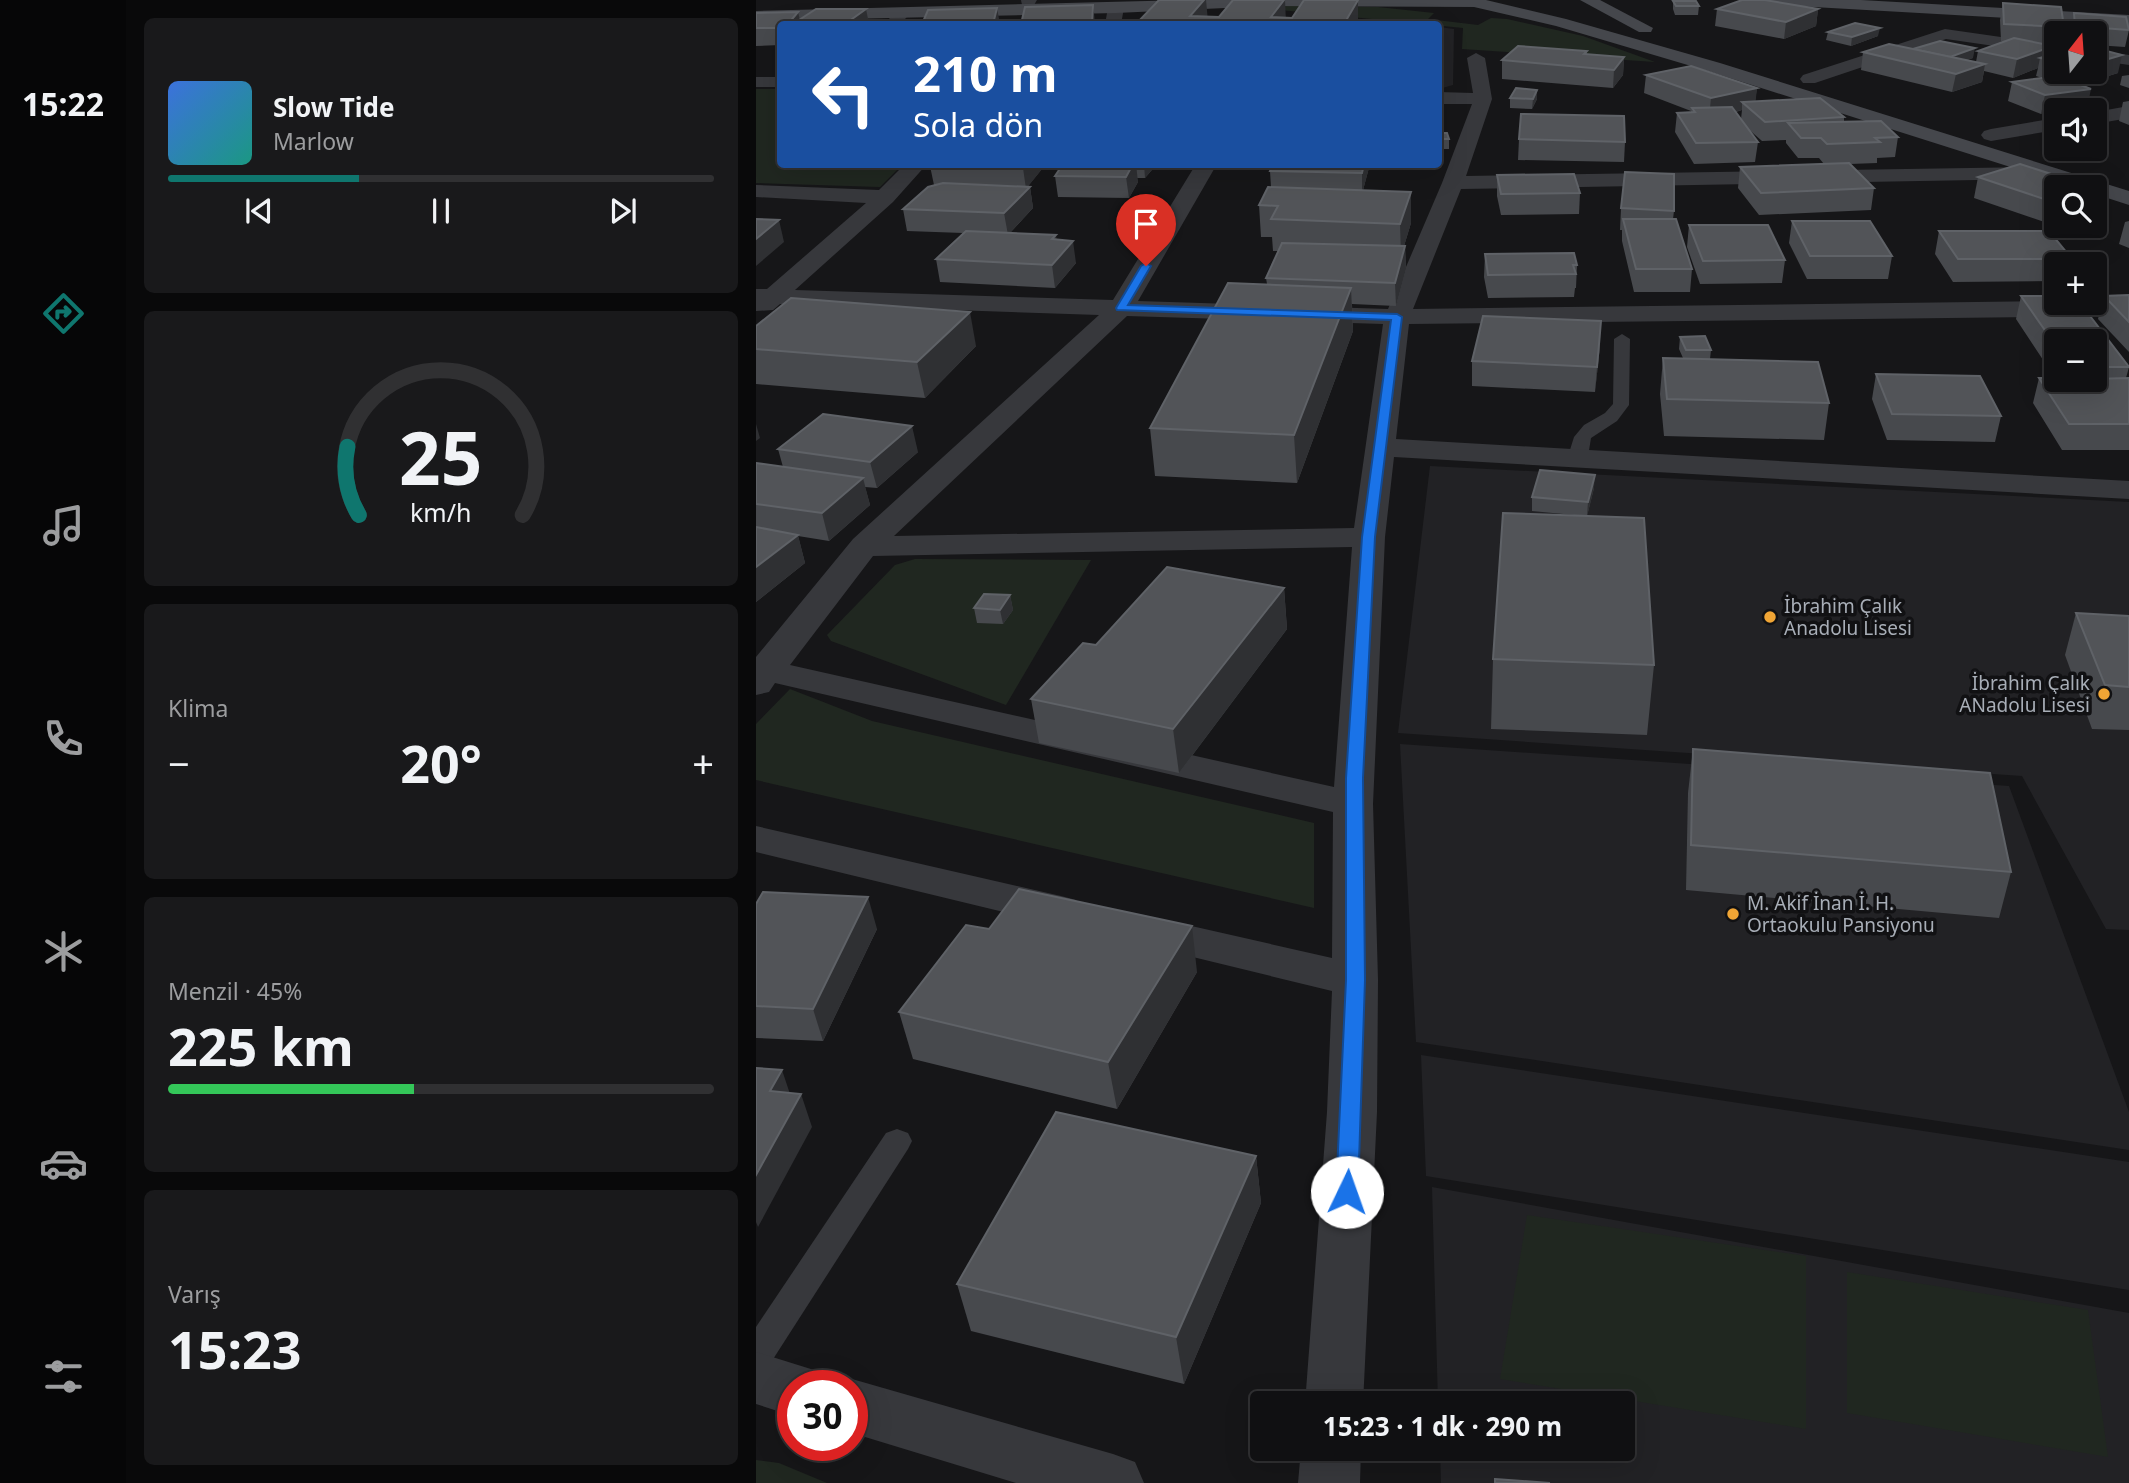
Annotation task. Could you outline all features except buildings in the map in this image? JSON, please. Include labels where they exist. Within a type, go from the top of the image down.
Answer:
[{"type":"main road","points":[[756,8],[1068,0]]},
{"type":"main road","points":[[1588,0],[1652,32],[2028,146]]},
{"type":"main road","points":[[1778,0],[2129,20]]},
{"type":"main road","points":[[1971,0],[2129,10]]},
{"type":"main road","points":[[756,16],[824,20],[1114,16],[1269,1],[1557,3]]},
{"type":"main road","points":[[1466,1],[1560,22],[1714,67],[2129,198]]},
{"type":"street","points":[[1809,79],[1945,34],[2044,48]]},
{"type":"street","points":[[2107,57],[2129,60]]},
{"type":"street","points":[[1335,1391],[1352,1112],[1355,980],[1353,804],[1369,537],[1397,317],[1453,183],[1483,99],[1476,58]]},
{"type":"street","points":[[1442,98],[1483,99]]},
{"type":"street","points":[[2107,116],[2129,112]]},
{"type":"street","points":[[1990,135],[2044,126]]},
{"type":"street","points":[[762,301],[885,197],[913,168]]},
{"type":"street","points":[[1204,168],[1121,308],[864,546],[760,674],[1353,804]]},
{"type":"street","points":[[1453,183],[2052,172]]},
{"type":"street","points":[[756,191],[885,197]]},
{"type":"street","points":[[762,301],[1397,317],[2129,308]]},
{"type":"street","points":[[1379,447],[2129,490]]},
{"type":"street","points":[[864,546],[1369,537]]},
{"type":"street","points":[[756,839],[1355,980]]},
{"type":"street","points":[[756,1378],[777,1384]]},
{"type":"street","points":[[868,1411],[1113,1483]]},
{"type":"street","points":[[1329,1483],[1330,1461]]},
{"type":"lane","points":[[1581,459],[1578,453],[1583,437],[1611,417],[1621,405],[1622,340]]},
{"type":"lane","points":[[756,1356],[897,1141]]},
{"type":"shaded area","points":[[1262,5],[1378,7],[1434,13],[1428,19],[1478,25],[1491,18],[1507,19],[1583,36],[1655,62],[1462,49],[1463,28],[1442,26],[1442,21],[1392,21],[1260,8]]},
{"type":"shaded area","points":[[1442,27],[1454,29],[1453,85],[1442,88]]},
{"type":"shaded area","points":[[756,89],[777,89],[777,168],[899,168],[880,187],[756,183]]},
{"type":"shaded area","name":"İbrahim Çalık Anadolu Lisesi","points":[[1430,466],[2129,502],[2129,930],[2106,929],[2022,776],[1398,733]]},
{"type":"shaded area","points":[[915,559],[1091,560],[1006,705],[831,641],[827,635],[895,565]]},
{"type":"shaded area","points":[[790,689],[872,721],[1314,823],[1314,908],[756,780],[756,724]]},
{"type":"shaded area","name":"M. Akif İnan İ. H. Ortaokulu Pansiyonu","points":[[1400,744],[2009,786],[2129,1112],[2129,1150],[1416,1042]]},
{"type":"shaded area","points":[[1421,1055],[2129,1162],[2129,1290],[1426,1176]]},
{"type":"shaded area","points":[[1432,1187],[2129,1313],[2129,1483],[1441,1483],[1440,1461],[1635,1461],[1635,1391],[1438,1391]]},
{"type":"shaded area","points":[[1527,1215],[1806,1256],[1806,1429],[1635,1401],[1635,1391],[1573,1391],[1500,1379]]},
{"type":"shaded area","points":[[1847,1272],[2088,1310],[2108,1457],[1847,1413]]},
{"type":"shaded area","points":[[756,1460],[779,1463],[827,1483],[756,1483]]},
{"type":"place","name":"İbrahim Çalık Anadolu Lisesi","points":[[1770,617]]},
{"type":"place","name":"İbrahim Çalık ANadolu Lisesi","points":[[2104,694]]},
{"type":"place","name":"M. Akif İnan İ. H. Ortaokulu Pansiyonu","points":[[1733,914]]},
{"type":"route","points":[[1146,266],[1121,308],[1397,317],[1369,537],[1353,804],[1355,980],[1347,1192]]}]
